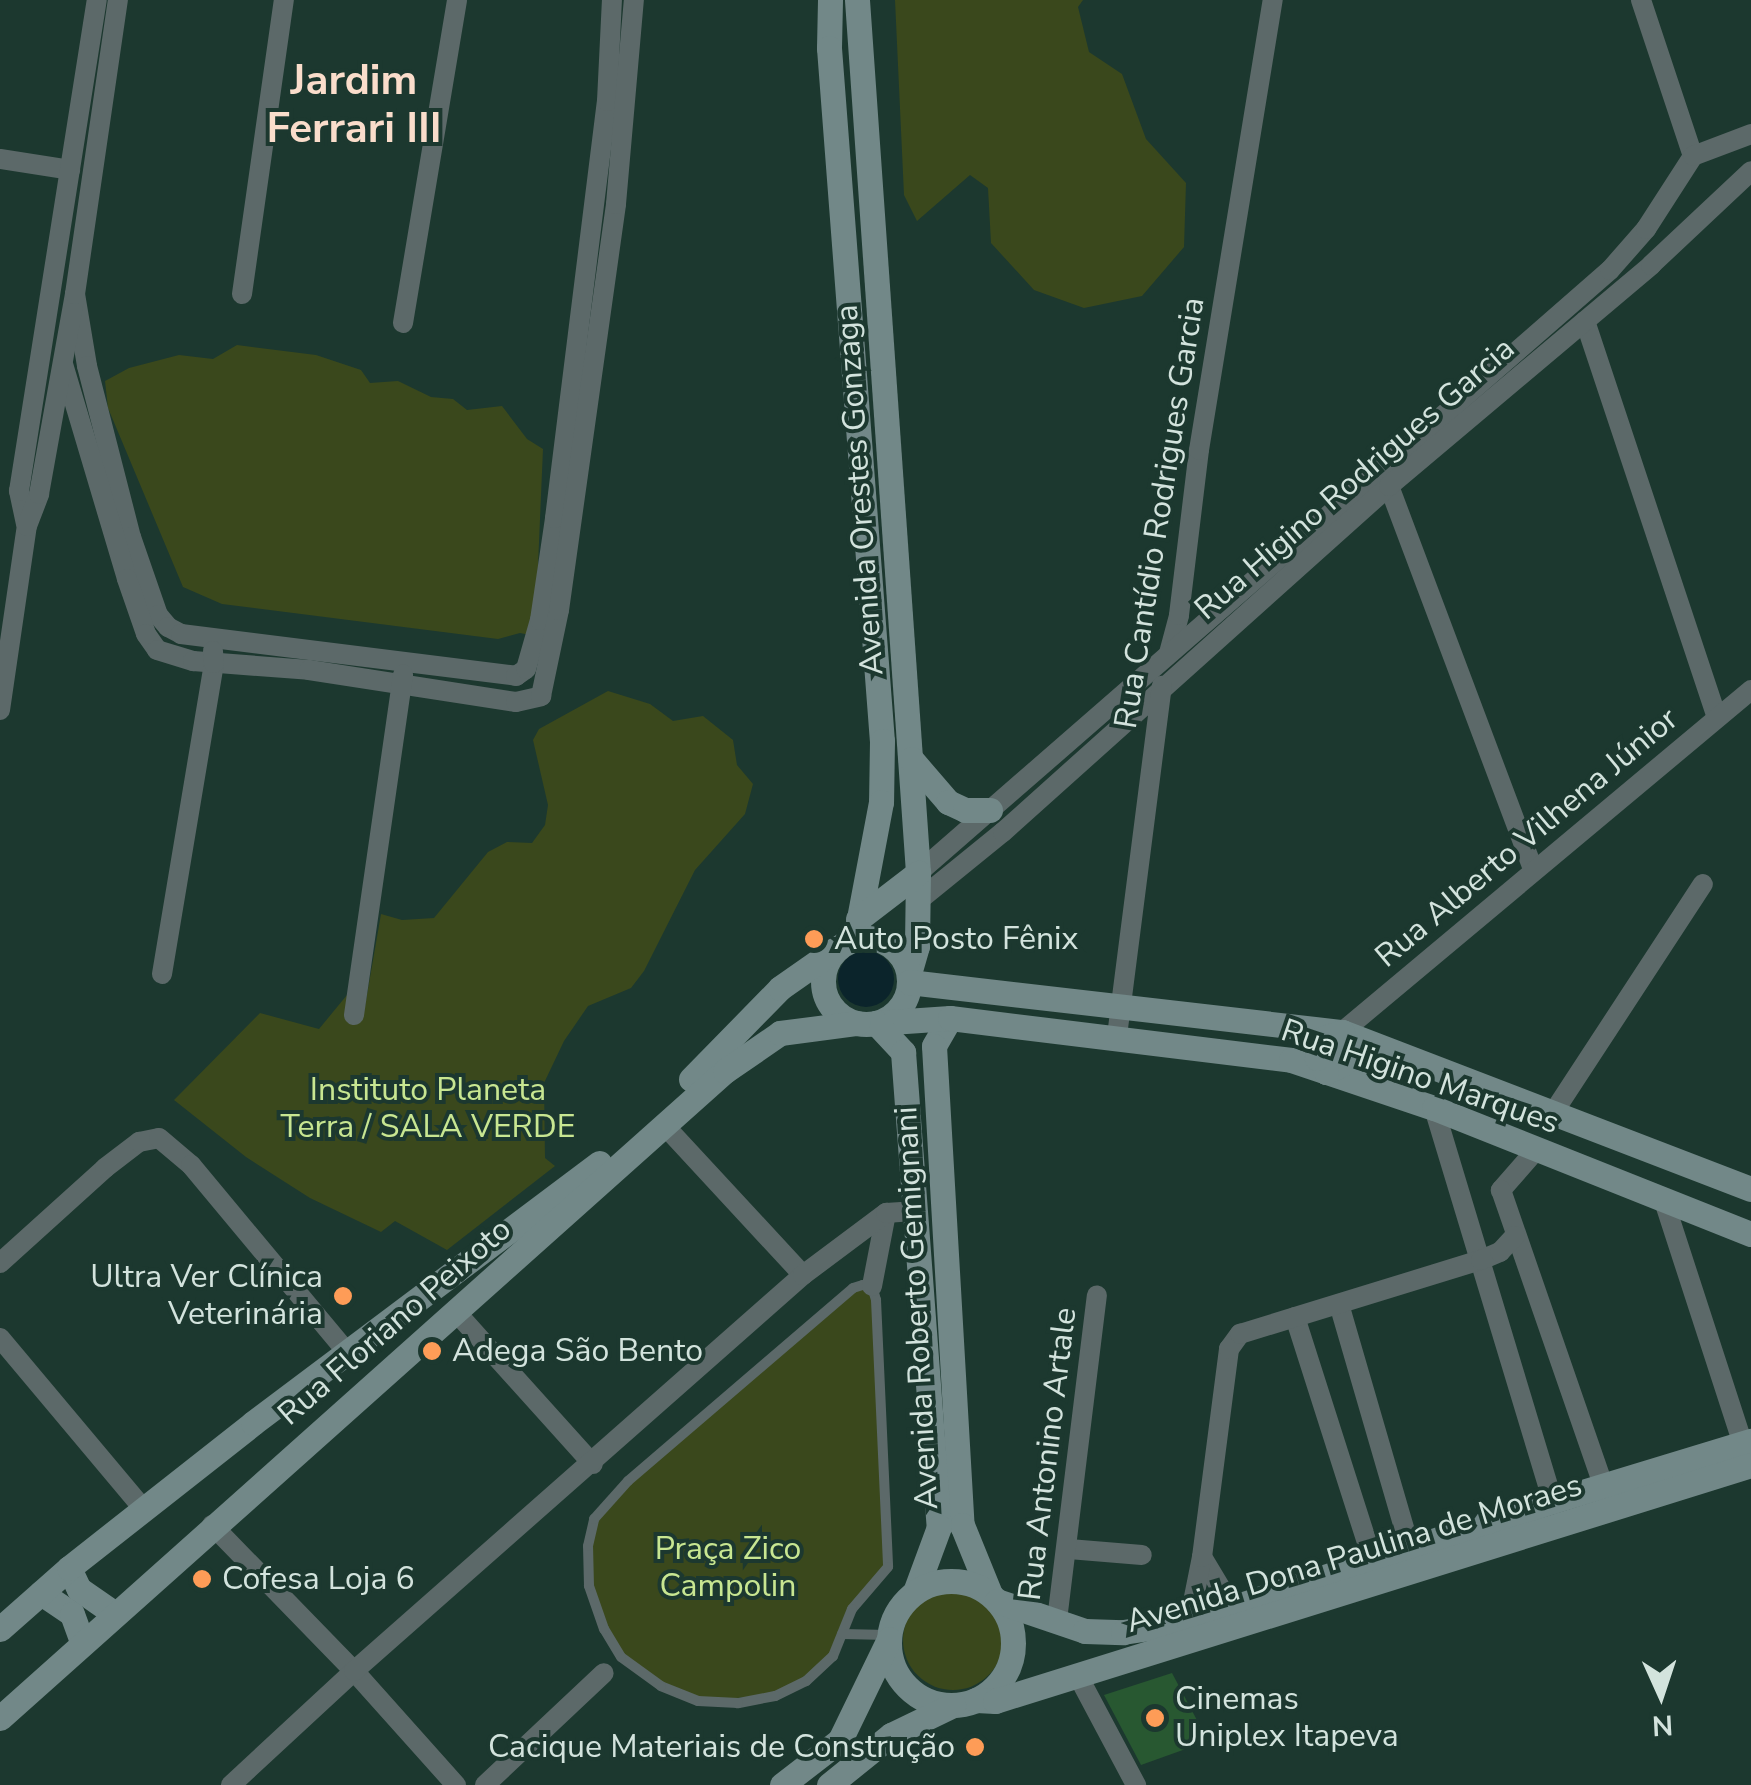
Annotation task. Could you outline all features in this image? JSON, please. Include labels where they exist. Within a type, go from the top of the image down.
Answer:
[{"type":"main road","name":"Avenida Orestes Gonzaga","points":[[830,0],[829,48],[882,742],[879,817],[850,936]]},
{"type":"main road","name":"Avenida Orestes Gonzaga","points":[[857,0],[918,873],[916,946],[909,978]]},
{"type":"main road","points":[[910,758],[948,802],[965,810],[990,810]]},
{"type":"main road","points":[[0,1629],[69,1568],[347,1352],[573,1186],[708,1064],[780,988],[850,936],[918,873]]},
{"type":"main road","points":[[850,936],[876,939],[894,948],[909,978],[896,1012],[867,1023],[844,1018],[826,999],[823,973],[850,936]]},
{"type":"main road","name":"Rua Higino Marques","points":[[909,978],[1342,1032],[1555,1110],[1751,1188]]},
{"type":"main road","name":"Rua Higino Marques","points":[[867,1023],[950,1018],[1292,1060],[1434,1108],[1751,1234]]},
{"type":"main road","name":"Avenida Roberto Gemignani","points":[[950,1018],[934,1046],[962,1525],[994,1597]]},
{"type":"main road","name":"Rua Floriano Peixoto","points":[[0,1718],[725,1070],[767,1040],[798,1028],[867,1023]]},
{"type":"main road","name":"Avenida Roberto Gemignani","points":[[867,1023],[902,1052],[939,1526],[915,1592]]},
{"type":"main road","points":[[1326,1072],[1316,1058],[1321,1039],[1342,1032]]},
{"type":"main road","name":"Avenida Dona Paulina de Moraes","points":[[994,1597],[1085,1631],[1123,1632],[1189,1622],[1553,1501],[1748,1450]]},
{"type":"main road","name":"Avenida Dona Paulina de Moraes","points":[[829,1785],[891,1736],[964,1702],[995,1701],[1748,1450]]},
{"type":"main road","points":[[69,1568],[79,1589],[115,1614]]},
{"type":"main road","points":[[782,1785],[840,1740],[889,1637],[894,1618],[915,1592],[953,1580],[994,1597],[1013,1636],[1012,1656],[1005,1674],[964,1702],[920,1696],[896,1672],[889,1637]]},
{"type":"main road","points":[[42,1593],[72,1614],[82,1642]]},
{"type":"street","points":[[0,710],[27,526],[19,491],[97,0]]},
{"type":"street","points":[[19,491],[63,364],[118,0]]},
{"type":"street","points":[[242,294],[284,0]]},
{"type":"street","points":[[403,323],[457,0]]},
{"type":"street","points":[[75,294],[87,366],[114,472],[158,615],[181,634],[516,676],[526,669],[540,620],[555,518],[604,119],[612,0]]},
{"type":"street","points":[[63,364],[146,634],[158,650],[172,658],[309,670],[532,702],[541,696],[546,684],[613,223],[634,0]]},
{"type":"street","name":"Rua Cantídio Rodrigues Garcia","points":[[1117,1036],[1162,688],[1180,616],[1199,450],[1273,0]]},
{"type":"street","points":[[1641,0],[1693,156],[1751,134]]},
{"type":"street","name":"Rua Higino Rodrigues Garcia","points":[[918,901],[1746,176],[1724,146]]},
{"type":"street","name":"Rua Higino Rodrigues Garcia","points":[[918,873],[1610,270],[1673,192],[1693,156]]},
{"type":"street","points":[[0,159],[70,170]]},
{"type":"street","points":[[1673,192],[1678,212],[1696,221]]},
{"type":"street","points":[[1584,320],[1717,718]]},
{"type":"street","points":[[1389,486],[1532,870]]},
{"type":"street","points":[[162,974],[214,663],[210,638]]},
{"type":"street","points":[[354,1015],[405,660]]},
{"type":"street","name":"Rua Alberto Vilhena Júnior","points":[[1342,1032],[1751,690]]},
{"type":"street","points":[[1555,1110],[1703,884]]},
{"type":"street","points":[[1434,1108],[1553,1501]]},
{"type":"street","points":[[665,1126],[803,1275]]},
{"type":"street","points":[[0,1263],[116,1160],[139,1142],[159,1138],[191,1166],[347,1352]]},
{"type":"street","points":[[1536,1149],[1501,1190],[1604,1488]]},
{"type":"street","points":[[1662,1198],[1748,1450]]},
{"type":"street","points":[[232,1785],[354,1671],[803,1275],[886,1213],[913,1212]]},
{"type":"street","points":[[872,1286],[886,1213]]},
{"type":"street","points":[[1189,1622],[1202,1556],[1229,1349],[1240,1334],[1481,1260],[1500,1252],[1515,1236]]},
{"type":"street","name":"Rua Antonino Artale","points":[[1058,1620],[1097,1295]]},
{"type":"street","points":[[1339,1304],[1410,1549]]},
{"type":"street","points":[[455,1311],[593,1464]]},
{"type":"street","points":[[1295,1317],[1373,1562]]},
{"type":"street","points":[[0,1338],[7,1360],[145,1511]]},
{"type":"street","points":[[212,1525],[354,1671],[456,1785]]},
{"type":"street","points":[[1069,1549],[1142,1555]]},
{"type":"street","points":[[1202,1556],[1232,1608]]},
{"type":"street","points":[[485,1785],[604,1672]]},
{"type":"street","points":[[1078,1674],[1136,1785]]},
{"type":"lane","points":[[872,1286],[891,1549],[888,1566],[861,1594],[842,1634],[833,1656],[806,1681],[775,1696],[738,1703],[698,1700],[661,1686],[621,1658],[604,1629],[589,1586],[588,1546],[594,1520],[628,1481],[854,1288],[872,1286]]},
{"type":"lane","points":[[842,1634],[889,1637]]},
{"type":"green space","points":[[895,0],[1083,0],[1078,7],[1089,52],[1122,74],[1146,139],[1186,183],[1184,247],[1142,296],[1084,308],[1034,290],[991,243],[988,188],[970,175],[917,221],[904,195]]},
{"type":"green space","points":[[237,345],[316,355],[361,370],[370,383],[398,381],[431,397],[453,399],[467,410],[502,406],[527,439],[543,449],[535,636],[520,633],[498,639],[222,604],[183,587],[108,408],[105,381],[129,368],[179,355],[213,359]]},
{"type":"green space","name":"Instituto Planeta Terra / SALA VERDE","points":[[608,691],[650,704],[673,721],[703,716],[733,740],[737,765],[753,784],[745,814],[695,870],[644,971],[631,988],[588,1006],[564,1041],[544,1083],[545,1158],[555,1166],[447,1250],[395,1221],[381,1232],[310,1198],[246,1157],[174,1100],[260,1013],[319,1029],[347,995],[364,1012],[381,914],[402,920],[434,918],[488,852],[507,842],[532,843],[545,825],[548,805],[533,740],[539,729]]},
{"type":"green space","name":"Praça Zico Campolin","points":[[871,1287],[887,1566],[860,1593],[832,1656],[805,1680],[774,1694],[737,1698],[698,1699],[662,1685],[630,1663],[606,1629],[590,1586],[590,1546],[595,1520],[618,1494],[854,1289]]},
{"type":"green space","points":[[953,1590],[972,1594],[989,1604],[999,1621],[1003,1640],[999,1659],[989,1676],[972,1686],[953,1690],[934,1686],[917,1676],[907,1659],[903,1640],[907,1621],[917,1604],[934,1594]]},
{"type":"water","points":[[866,951],[886,959],[894,979],[886,999],[866,1007],[846,999],[838,979],[846,959]]},
{"type":"building","name":"Cinemas Uniplex Itapeva","points":[[1172,1673],[1208,1741],[1141,1765],[1104,1695]]},
{"type":"place","name":"Auto Posto Fênix","points":[[814,939]]},
{"type":"place","name":"Ultra Ver Clínica Veterinária","points":[[343,1296]]},
{"type":"place","name":"Adega São Bento","points":[[432,1351]]},
{"type":"place","name":"Cofesa Loja 6","points":[[202,1579]]},
{"type":"place","name":"Cinemas Uniplex Itapeva","points":[[1155,1718]]},
{"type":"place","name":"Cacique Materiais de Construção","points":[[975,1747]]},
{"type":"district","name":"Jardim Ferrari III","points":[[354,105]]}]
